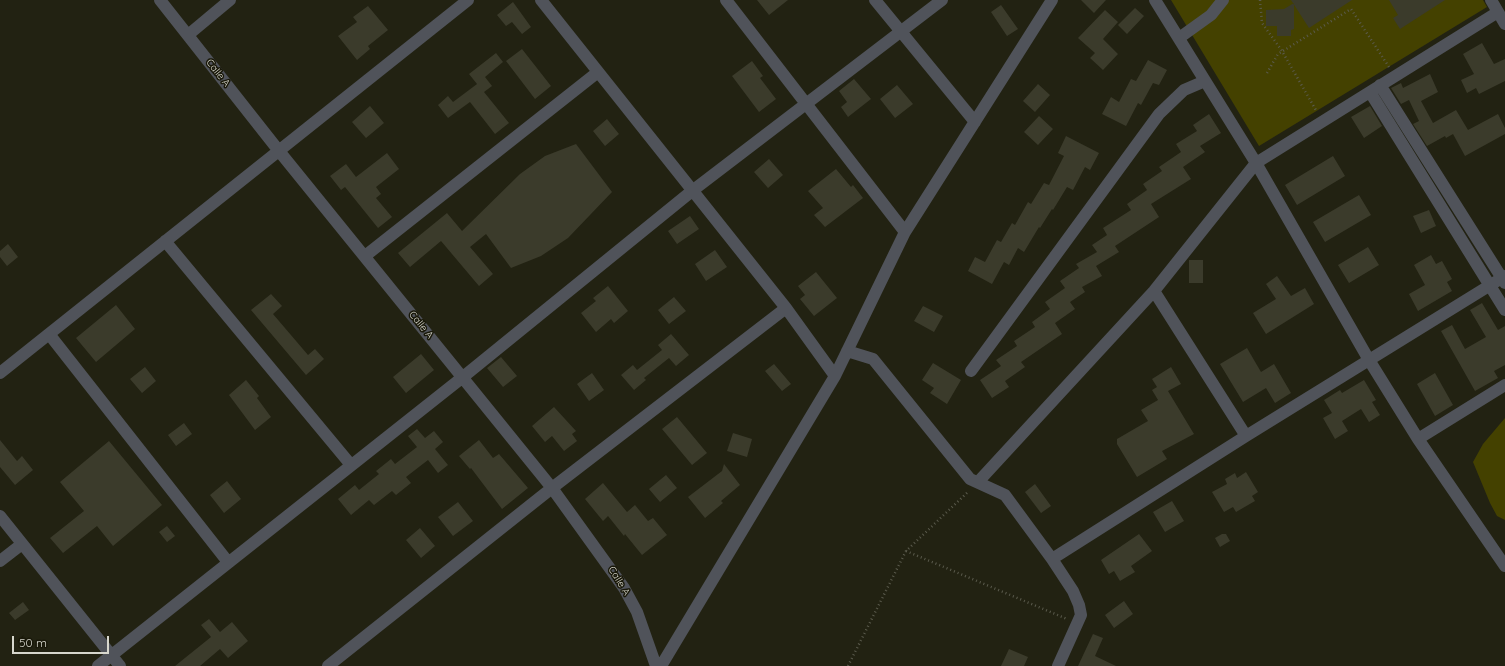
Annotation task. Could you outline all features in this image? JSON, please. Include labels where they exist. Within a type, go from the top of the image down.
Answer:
[{"type":"street","name":"Calle A","points":[[160,0],[552,488],[624,588],[637,612],[656,666]]},
{"type":"street","points":[[188,35],[230,0]]},
{"type":"street","points":[[0,373],[468,0]]},
{"type":"street","points":[[541,0],[786,308],[835,376]]},
{"type":"street","points":[[726,0],[905,232]]},
{"type":"street","points":[[875,0],[975,122]]},
{"type":"street","points":[[98,666],[463,377],[692,191],[942,0]]},
{"type":"street","points":[[661,666],[835,376],[905,232],[1052,0]]},
{"type":"street","points":[[1155,0],[1256,163],[1369,360],[1418,439],[1505,565]]},
{"type":"street","points":[[1179,38],[1211,15],[1223,0]]},
{"type":"street","points":[[1491,0],[1505,24]]},
{"type":"street","points":[[978,482],[1154,291],[1256,163],[1498,12]]},
{"type":"street","points":[[365,256],[598,72]]},
{"type":"street","points":[[971,370],[1159,114],[1184,90],[1205,81]]},
{"type":"street","points":[[1052,559],[1246,436],[1490,286],[1504,279],[1375,88]]},
{"type":"street","points":[[1375,88],[1505,310]]},
{"type":"street","points":[[165,241],[351,465]]},
{"type":"street","points":[[1154,291],[1246,436]]},
{"type":"street","points":[[328,666],[552,488],[786,308]]},
{"type":"street","points":[[49,334],[228,562]]},
{"type":"street","points":[[847,351],[873,359],[970,479],[1005,495],[1052,559],[1073,591],[1079,605],[1081,616],[1058,666]]},
{"type":"street","points":[[1418,439],[1505,385]]},
{"type":"street","points":[[0,516],[120,666]]},
{"type":"street","points":[[0,561],[22,544]]},
{"type":"path","points":[[1260,0],[1262,23],[1282,51],[1323,121]]},
{"type":"path","points":[[1268,73],[1278,54],[1351,9],[1396,76]]},
{"type":"path","points":[[1332,16],[1335,19]]},
{"type":"path","points":[[848,666],[906,551],[978,482]]},
{"type":"path","points":[[906,551],[1077,623]]},
{"type":"shaded area","points":[[1171,0],[1483,0],[1487,7],[1259,146]]},
{"type":"shaded area","points":[[1505,418],[1505,520],[1497,516],[1473,462],[1483,444]]},
{"type":"building","points":[[757,0],[788,0],[769,15]]},
{"type":"building","points":[[1081,0],[1106,0],[1094,13]]},
{"type":"building","points":[[1291,0],[1352,0],[1309,28]]},
{"type":"building","points":[[1389,0],[1445,0],[1400,29],[1393,18],[1398,15]]},
{"type":"building","points":[[513,2],[531,27],[522,34],[512,22],[506,26],[497,15]]},
{"type":"building","points":[[1294,3],[1294,29],[1291,30],[1291,36],[1277,36],[1277,26],[1266,26],[1266,10],[1284,9]]},
{"type":"building","points":[[1001,5],[1018,29],[1007,36],[991,12]]},
{"type":"building","points":[[368,6],[388,30],[368,46],[370,49],[357,60],[338,36],[357,22],[353,17]]},
{"type":"building","points":[[1135,8],[1144,16],[1127,34],[1118,25]]},
{"type":"building","points":[[1105,10],[1118,22],[1103,39],[1118,54],[1103,70],[1090,58],[1095,53],[1078,38]]},
{"type":"building","points":[[1482,43],[1494,64],[1505,59],[1505,81],[1479,94],[1476,88],[1467,93],[1461,80],[1474,74],[1463,54]]},
{"type":"building","points":[[522,49],[551,86],[535,99],[506,61]]},
{"type":"building","points":[[496,53],[503,62],[485,77],[492,86],[484,92],[509,123],[495,134],[470,102],[448,118],[438,105],[448,96],[453,102],[477,84],[469,74]]},
{"type":"building","points":[[1148,60],[1167,70],[1159,85],[1153,83],[1141,105],[1138,103],[1126,126],[1102,114],[1111,97],[1119,102],[1131,79],[1136,81]]},
{"type":"building","points":[[752,61],[763,76],[760,78],[776,99],[759,112],[732,76]]},
{"type":"building","points":[[1430,74],[1438,92],[1421,101],[1433,123],[1456,110],[1468,130],[1498,114],[1505,128],[1505,134],[1465,156],[1453,134],[1446,138],[1445,136],[1427,146],[1413,124],[1419,121],[1409,100],[1401,104],[1391,88],[1401,83],[1403,88]]},
{"type":"building","points":[[854,79],[871,99],[848,117],[841,107],[847,102],[839,91]]},
{"type":"building","points":[[1038,84],[1050,95],[1035,112],[1023,101]]},
{"type":"building","points":[[897,85],[913,104],[895,118],[880,99]]},
{"type":"building","points":[[370,106],[384,123],[366,138],[352,122]]},
{"type":"building","points":[[1370,106],[1382,126],[1364,138],[1351,117]]},
{"type":"building","points":[[1209,114],[1221,133],[1200,146],[1205,152],[1183,167],[1191,179],[1151,204],[1159,217],[1115,246],[1119,252],[1096,266],[1102,276],[1082,287],[1085,292],[1070,302],[1075,309],[1055,323],[1062,334],[1021,362],[1025,367],[1005,381],[1009,387],[992,398],[980,380],[1001,366],[996,360],[1017,346],[1014,341],[1035,327],[1032,322],[1050,309],[1045,302],[1065,288],[1060,281],[1079,268],[1076,264],[1097,252],[1092,245],[1107,235],[1103,228],[1131,210],[1127,204],[1147,190],[1143,184],[1162,171],[1159,167],[1181,152],[1176,144],[1197,131],[1193,125]]},
{"type":"building","points":[[1039,116],[1053,129],[1038,145],[1024,132]]},
{"type":"building","points":[[607,119],[619,134],[605,146],[593,131]]},
{"type":"building","points":[[1066,136],[1099,153],[1090,170],[1085,167],[1073,190],[1067,187],[1053,210],[1052,209],[1040,228],[1039,227],[1024,252],[1018,248],[1009,265],[1004,262],[992,284],[968,271],[975,257],[985,262],[997,240],[1001,242],[1012,223],[1015,225],[1028,202],[1031,204],[1044,183],[1049,185],[1064,156],[1058,153]]},
{"type":"building","points":[[576,144],[612,192],[568,238],[541,256],[511,268],[486,234],[470,247],[493,274],[479,286],[441,241],[410,267],[398,253],[447,213],[462,231],[520,174],[545,156]]},
{"type":"building","points":[[387,153],[399,169],[376,187],[381,194],[376,198],[392,217],[378,228],[345,187],[341,190],[330,176],[346,164],[356,177]]},
{"type":"building","points":[[1333,156],[1345,176],[1297,205],[1285,185]]},
{"type":"building","points":[[769,159],[783,175],[768,188],[754,172]]},
{"type":"building","points":[[836,169],[851,187],[853,185],[863,198],[825,227],[814,215],[823,208],[808,191]]},
{"type":"building","points":[[1359,195],[1371,215],[1325,242],[1313,222]]},
{"type":"building","points":[[1429,210],[1436,226],[1421,233],[1413,216]]},
{"type":"building","points":[[690,216],[699,229],[677,244],[668,231]]},
{"type":"building","points":[[8,244],[18,257],[7,266],[0,257],[0,251]]},
{"type":"building","points":[[1368,247],[1379,265],[1349,283],[1338,265]]},
{"type":"building","points":[[715,250],[727,267],[706,281],[695,264]]},
{"type":"building","points":[[1431,255],[1436,264],[1442,261],[1452,279],[1447,282],[1452,291],[1418,311],[1409,294],[1425,285],[1414,265]]},
{"type":"building","points":[[1189,260],[1203,260],[1203,283],[1189,283]]},
{"type":"building","points":[[816,272],[837,298],[814,316],[800,299],[805,295],[798,286]]},
{"type":"building","points":[[1277,276],[1291,296],[1305,288],[1314,304],[1266,334],[1253,313],[1276,299],[1266,284]]},
{"type":"building","points":[[608,286],[628,311],[614,323],[611,319],[596,332],[581,313],[596,301],[593,298]]},
{"type":"building","points":[[271,294],[282,306],[273,314],[308,355],[315,349],[324,359],[306,375],[251,310]]},
{"type":"building","points":[[674,297],[686,311],[669,324],[658,310]]},
{"type":"building","points":[[1482,303],[1498,330],[1505,326],[1505,365],[1494,371],[1498,378],[1475,391],[1441,331],[1452,325],[1465,349],[1486,337],[1470,310]]},
{"type":"building","points":[[116,305],[135,329],[96,362],[76,338]]},
{"type":"building","points":[[923,306],[943,316],[934,332],[914,321]]},
{"type":"building","points":[[671,334],[689,355],[676,366],[669,358],[644,378],[646,380],[634,390],[621,375],[633,365],[637,370],[662,350],[658,345]]},
{"type":"building","points":[[1247,348],[1261,372],[1274,364],[1291,393],[1275,403],[1266,388],[1243,402],[1220,364]]},
{"type":"building","points":[[421,354],[434,370],[406,393],[393,377]]},
{"type":"building","points":[[501,357],[517,376],[503,387],[487,368]]},
{"type":"building","points":[[933,363],[961,380],[947,404],[930,393],[934,388],[922,380]]},
{"type":"building","points":[[774,364],[791,384],[782,391],[765,371]]},
{"type":"building","points":[[145,367],[156,381],[142,393],[130,379]]},
{"type":"building","points":[[1171,367],[1181,384],[1168,391],[1194,434],[1162,451],[1167,459],[1137,477],[1117,444],[1117,439],[1148,421],[1141,410],[1158,400],[1152,390],[1157,387],[1152,379]]},
{"type":"building","points":[[592,373],[604,390],[589,401],[577,384]]},
{"type":"building","points":[[1435,373],[1453,405],[1435,416],[1417,384]]},
{"type":"building","points":[[246,380],[259,396],[257,398],[271,417],[255,430],[229,395]]},
{"type":"building","points":[[1364,380],[1376,400],[1372,402],[1380,415],[1369,422],[1361,409],[1342,421],[1348,431],[1335,439],[1323,418],[1332,413],[1324,400],[1340,390],[1342,393]]},
{"type":"building","points":[[554,407],[576,431],[572,434],[577,441],[564,451],[552,436],[545,442],[532,426]]},
{"type":"building","points":[[677,417],[707,453],[692,465],[662,429]]},
{"type":"building","points":[[184,423],[192,434],[176,446],[168,435]]},
{"type":"building","points":[[417,429],[425,438],[434,431],[443,442],[435,449],[448,465],[438,473],[428,460],[406,477],[411,483],[396,495],[392,491],[374,505],[369,500],[351,515],[338,499],[355,485],[359,490],[379,474],[376,471],[391,459],[395,464],[417,447],[408,436]]},
{"type":"building","points":[[733,433],[752,439],[747,457],[727,451]]},
{"type":"building","points":[[0,440],[17,461],[22,456],[33,470],[15,485],[0,467]]},
{"type":"building","points":[[479,440],[493,458],[499,454],[528,488],[502,509],[471,468],[470,469],[459,456]]},
{"type":"building","points":[[109,441],[162,505],[113,546],[97,526],[63,553],[50,538],[84,511],[60,482]]},
{"type":"building","points":[[724,464],[740,485],[721,501],[723,503],[705,518],[688,497],[722,471]]},
{"type":"building","points":[[1246,472],[1258,492],[1252,496],[1255,501],[1236,512],[1233,507],[1224,512],[1212,492],[1227,484],[1225,479],[1235,473],[1237,478]]},
{"type":"building","points":[[666,475],[677,488],[660,502],[649,489]]},
{"type":"building","points":[[227,481],[241,499],[224,513],[210,495]]},
{"type":"building","points":[[603,483],[627,512],[635,505],[648,521],[653,518],[667,535],[642,555],[608,516],[603,521],[585,499]]},
{"type":"building","points":[[1035,484],[1051,506],[1041,513],[1025,492]]},
{"type":"building","points":[[1172,501],[1184,521],[1165,532],[1153,512]]},
{"type":"building","points":[[458,502],[473,521],[453,536],[438,517]]},
{"type":"building","points":[[167,526],[175,536],[167,542],[159,532]]},
{"type":"building","points":[[420,528],[435,546],[421,558],[406,540]]},
{"type":"building","points":[[1139,534],[1152,551],[1131,566],[1135,572],[1120,581],[1114,571],[1109,574],[1101,560]]},
{"type":"building","points":[[1222,534],[1226,534],[1230,541],[1220,547],[1215,538]]},
{"type":"building","points":[[1124,601],[1133,614],[1114,628],[1105,615]]},
{"type":"building","points":[[23,602],[29,610],[15,620],[9,613]]},
{"type":"building","points":[[209,619],[220,632],[232,622],[248,641],[228,658],[220,649],[200,666],[175,666],[211,637],[201,625]]},
{"type":"building","points":[[1093,634],[1103,638],[1095,656],[1116,666],[1078,666]]},
{"type":"building","points":[[1009,649],[1028,657],[1024,666],[1001,666]]}]
